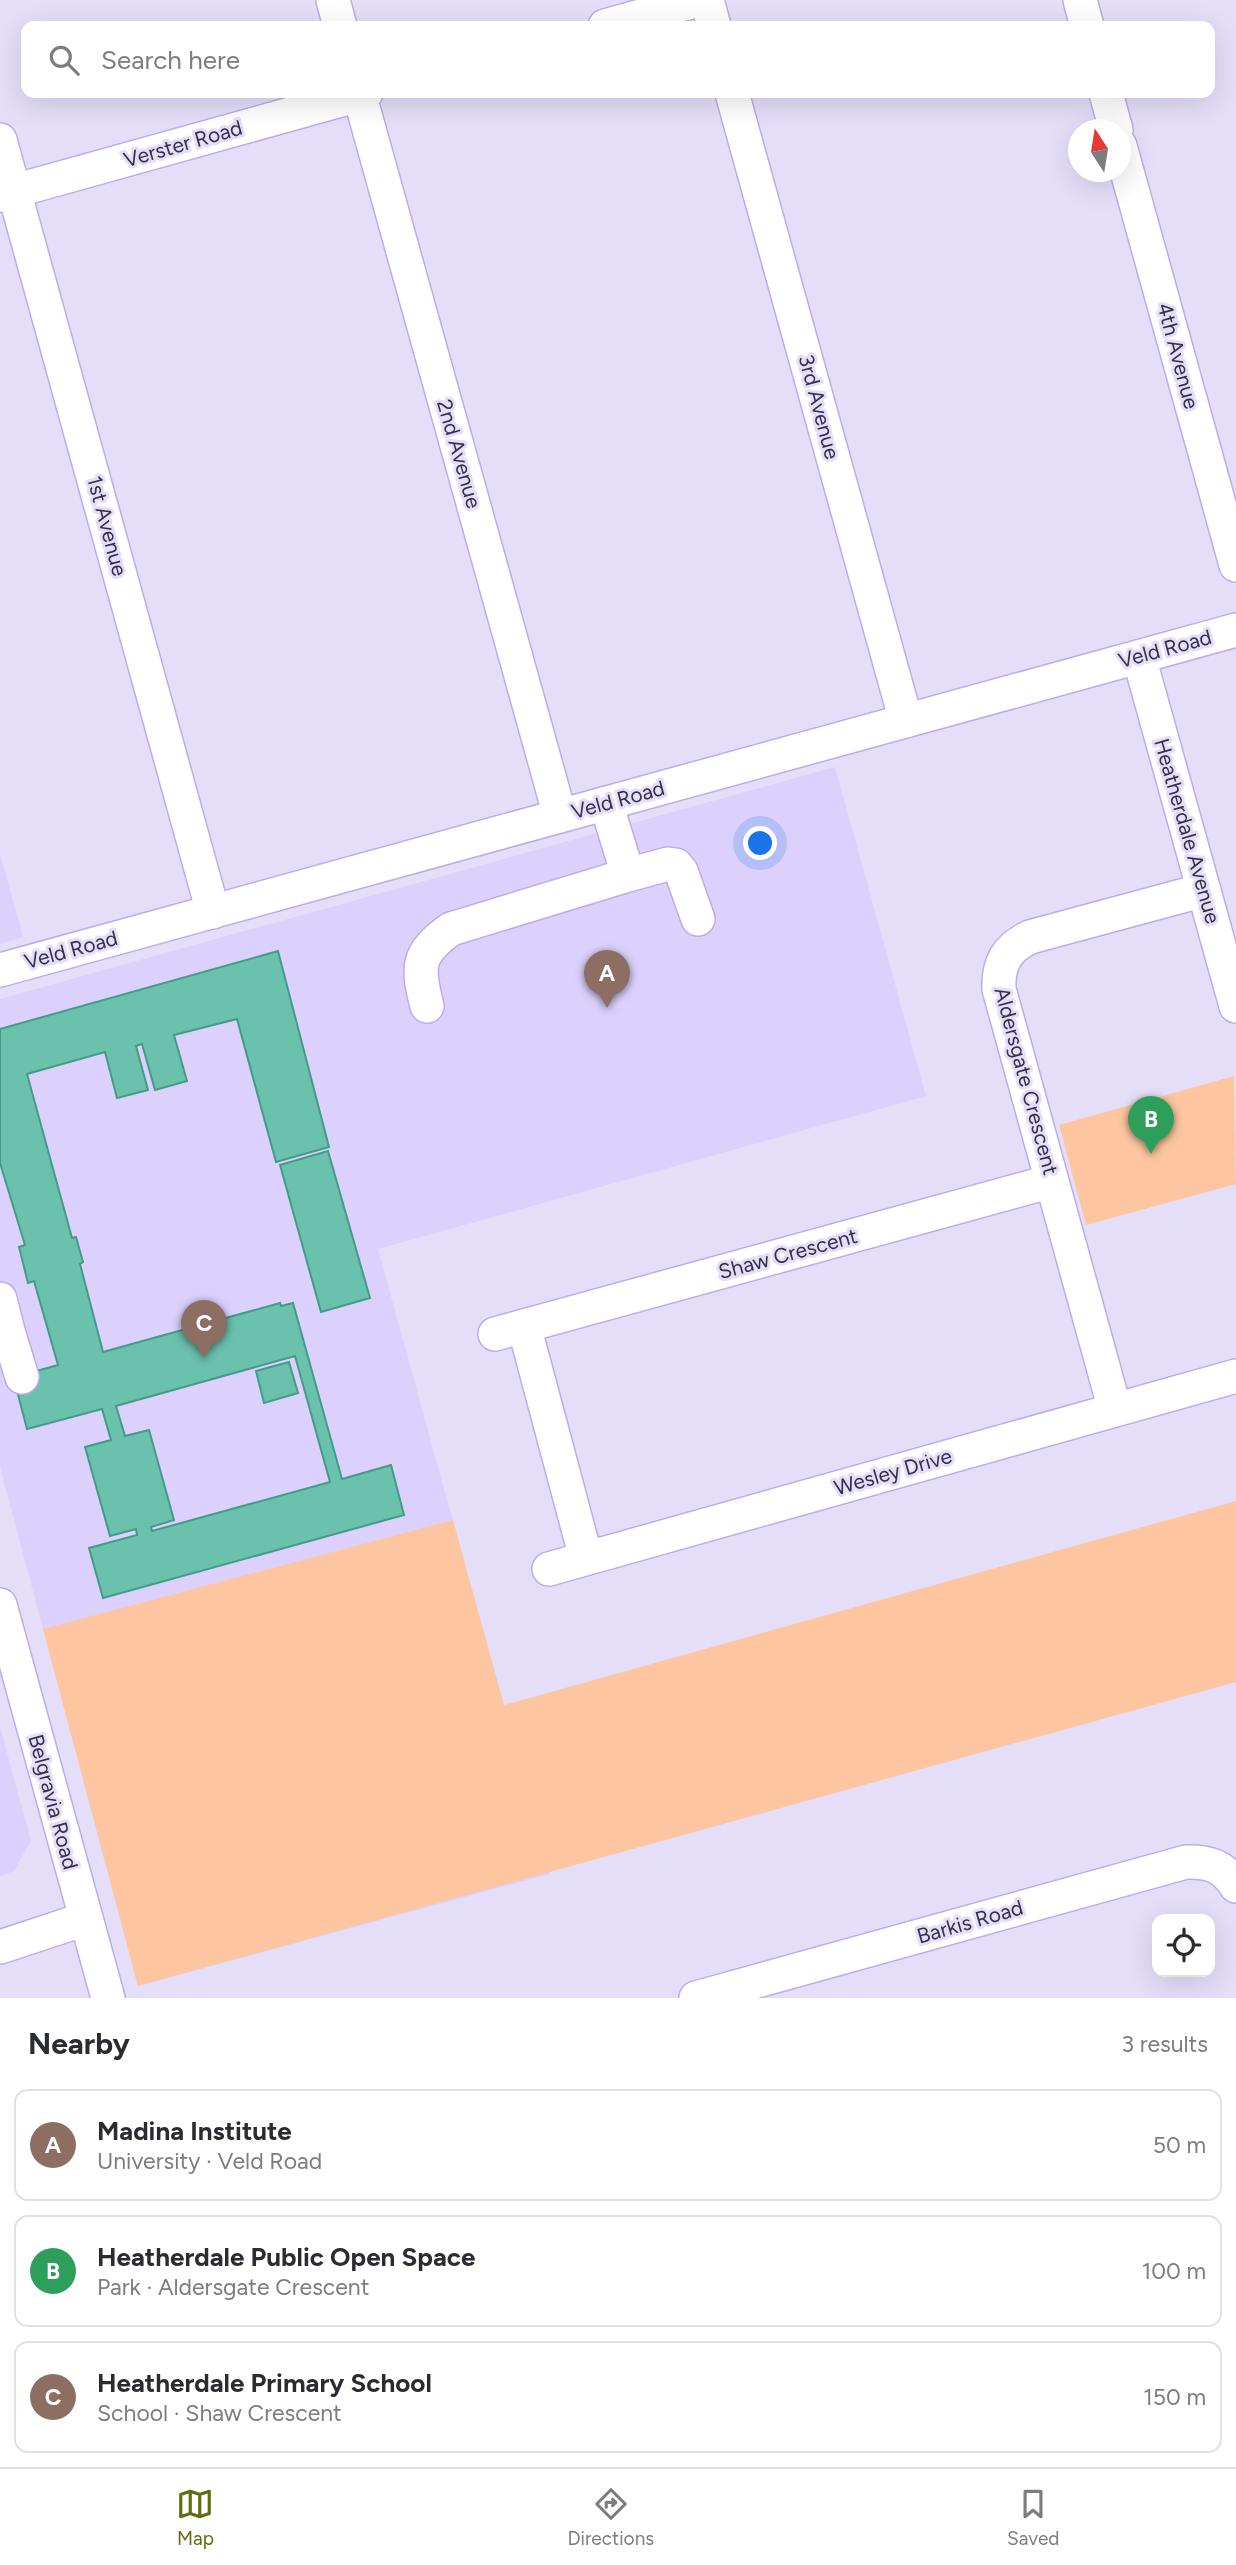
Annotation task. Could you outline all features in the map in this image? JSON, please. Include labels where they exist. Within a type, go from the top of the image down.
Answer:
[{"type":"street","points":[[333,0],[339,21]]},
{"type":"street","points":[[623,21],[698,0]]},
{"type":"street","points":[[707,0],[713,21]]},
{"type":"street","points":[[1080,0],[1086,21]]},
{"type":"street","name":"Verster Road","points":[[7,193],[343,98]]},
{"type":"street","name":"2nd Avenue","points":[[362,98],[560,816]]},
{"type":"street","name":"3rd Avenue","points":[[733,98],[906,721]]},
{"type":"street","points":[[1107,98],[1113,119]]},
{"type":"street","name":"1st Avenue","points":[[0,140],[7,193],[213,912]]},
{"type":"street","name":"4th Avenue","points":[[1131,182],[1236,565]]},
{"type":"street","name":"Veld Road","points":[[0,970],[1236,630]]},
{"type":"street","name":"Heatherdale Avenue","points":[[1139,657],[1236,1006]]},
{"type":"street","points":[[606,803],[628,875]]},
{"type":"street","points":[[427,1006],[420,977],[422,958],[432,943],[451,929],[668,863],[676,865],[681,871],[698,919]]},
{"type":"street","name":"Aldersgate Crescent","points":[[1115,1410],[999,989],[1001,964],[1007,952],[1030,937],[1204,890]]},
{"type":"street","name":"Shaw Crescent","points":[[586,1558],[509,1330],[1052,1181]]},
{"type":"street","points":[[3,1322],[22,1377]]},
{"type":"street","name":"Wesley Drive","points":[[550,1569],[1236,1376]]},
{"type":"street","name":"Belgravia Road","points":[[0,1605],[108,1998]]},
{"type":"street","name":"Barkis Road","points":[[696,1998],[1186,1861],[1201,1861],[1219,1866],[1236,1886]]},
{"type":"street","points":[[0,1947],[85,1919]]},
{"type":"shaded area","points":[[835,767],[926,1096],[378,1249],[550,1874],[138,1986],[0,1467],[0,999]]},
{"type":"shaded area","points":[[0,854],[23,937],[0,944]]},
{"type":"shaded area","points":[[1234,1076],[1236,1184],[1086,1225],[1059,1125]]},
{"type":"shaded area","points":[[1236,1501],[1236,1682],[138,1986],[43,1629],[453,1520],[504,1705]]},
{"type":"shaded area","points":[[0,1727],[31,1841],[14,1871],[0,1876]]},
{"type":"building","points":[[278,951],[329,1147],[276,1162],[237,1019],[174,1035],[187,1081],[155,1090],[142,1044],[136,1046],[148,1090],[117,1098],[105,1052],[27,1074],[72,1238],[76,1237],[83,1262],[80,1264],[103,1352],[280,1303],[281,1306],[293,1303],[342,1479],[391,1465],[404,1515],[103,1598],[89,1548],[137,1535],[136,1529],[110,1536],[85,1447],[111,1440],[102,1409],[27,1429],[16,1387],[25,1374],[58,1365],[34,1281],[28,1283],[19,1247],[25,1245],[0,1163],[0,1029]],"holes":[[[295,1356],[330,1482],[152,1531],[151,1527],[174,1520],[149,1430],[125,1436],[116,1406]]]},
{"type":"building","points":[[328,1151],[370,1298],[321,1312],[280,1165]]},
{"type":"building","points":[[289,1362],[298,1393],[264,1403],[256,1371]]},
{"type":"place","name":"Madina Institute","points":[[607,1008]]},
{"type":"place","name":"Heatherdale Public Open Space","points":[[1151,1154]]},
{"type":"place","name":"Heatherdale Primary School","points":[[204,1358]]}]
